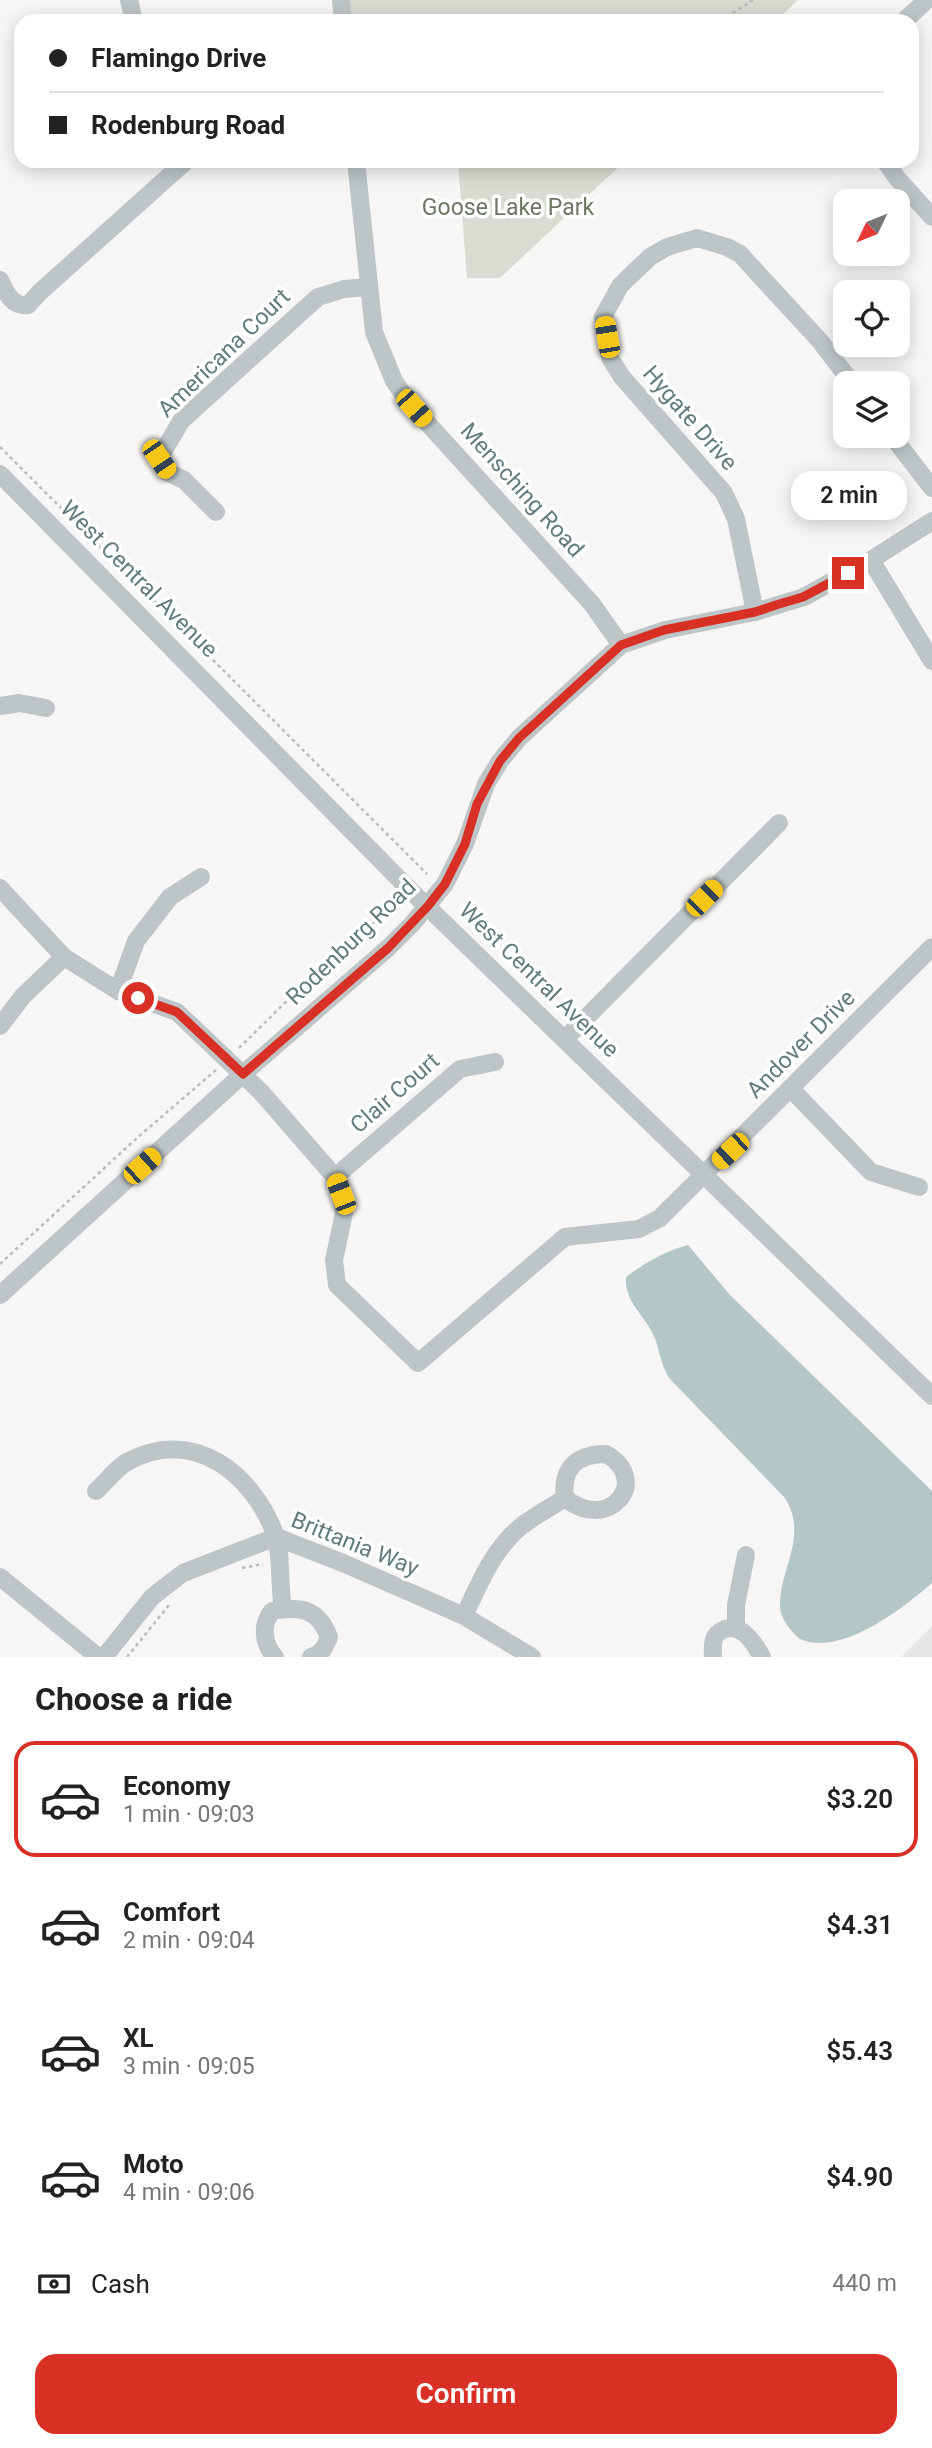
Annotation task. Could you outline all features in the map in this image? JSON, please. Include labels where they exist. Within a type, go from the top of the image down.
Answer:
[{"type":"street","points":[[912,14],[927,0]]},
{"type":"street","points":[[0,280],[10,299],[16,304],[29,305],[40,292],[178,168]]},
{"type":"street","name":"Mensching Road","points":[[357,168],[374,331],[394,380],[411,405],[592,604],[621,645]]},
{"type":"street","points":[[890,168],[932,217]]},
{"type":"street","name":"Hygate Drive","points":[[755,612],[736,519],[724,493],[622,377],[610,358],[603,317],[621,286],[639,267],[667,247],[697,239],[727,247],[740,254],[820,341],[843,371]]},
{"type":"street","name":"Americana Court","points":[[216,512],[184,481],[167,472],[159,459],[176,427],[318,297],[344,289],[368,286]]},
{"type":"street","points":[[901,448],[932,488]]},
{"type":"street","name":"West Central Avenue","points":[[0,474],[428,906],[932,1396]]},
{"type":"street","name":"Rodenburg Road","points":[[0,1295],[243,1074],[388,948],[445,884],[465,844],[477,804],[500,761],[519,738],[621,645],[689,624],[755,612],[803,597],[871,560],[932,521]]},
{"type":"street","points":[[871,560],[932,661]]},
{"type":"street","points":[[0,706],[19,703],[46,708]]},
{"type":"street","points":[[565,1039],[779,823]]},
{"type":"street","points":[[118,991],[136,941],[170,897],[201,877]]},
{"type":"street","points":[[0,888],[64,957],[118,991],[177,1012],[261,1092],[335,1178]]},
{"type":"street","name":"Andover Drive","points":[[335,1178],[344,1213],[334,1260],[337,1285],[418,1363],[565,1237],[646,1226],[660,1218],[932,947]]},
{"type":"street","points":[[0,1026],[23,996],[64,957]]},
{"type":"street","name":"Clair Court","points":[[335,1178],[460,1069],[495,1062]]},
{"type":"street","points":[[791,1089],[870,1172],[919,1187]]},
{"type":"street","points":[[96,1491],[125,1463],[171,1449],[220,1462],[243,1479],[276,1537],[283,1609]]},
{"type":"street","points":[[464,1616],[498,1551],[519,1528],[565,1498]]},
{"type":"street","name":"Brittania Way","points":[[104,1657],[152,1597],[183,1573],[276,1537],[344,1563],[464,1616],[532,1657]]},
{"type":"street","points":[[736,1629],[736,1605],[746,1555]]},
{"type":"street","points":[[0,1577],[98,1657]]},
{"type":"street","points":[[275,1657],[269,1651],[264,1633],[266,1618],[272,1611],[296,1608],[312,1613],[324,1625],[329,1637],[325,1648],[317,1656],[311,1657]]},
{"type":"street","points":[[713,1657],[713,1640],[718,1632],[730,1627],[743,1631],[762,1657]]},
{"type":"path","points":[[732,14],[753,0]]},
{"type":"path","points":[[0,447],[424,873]]},
{"type":"path","points":[[240,1047],[296,992],[320,975],[343,946],[388,912],[391,905],[395,906]]},
{"type":"path","points":[[0,1264],[137,1138],[214,1072]]},
{"type":"shaded area","points":[[688,1245],[730,1295],[932,1491],[932,1583],[888,1617],[852,1636],[834,1642],[816,1643],[800,1639],[787,1625],[780,1608],[794,1539],[792,1512],[785,1498],[669,1378],[652,1332],[629,1295],[626,1277],[656,1258]]},
{"type":"shaded area","points":[[932,1626],[932,1657],[901,1657]]},
{"type":"green space","points":[[341,0],[798,0],[783,14],[342,14]]},
{"type":"green space","name":"Goose Lake Park","points":[[459,168],[618,168],[500,278],[467,278]]},
{"type":"route","points":[[138,998],[177,1012],[243,1074],[388,948],[428,906],[445,884],[465,844],[477,804],[500,761],[519,738],[621,645],[664,630],[755,612],[803,597],[848,573]]}]
